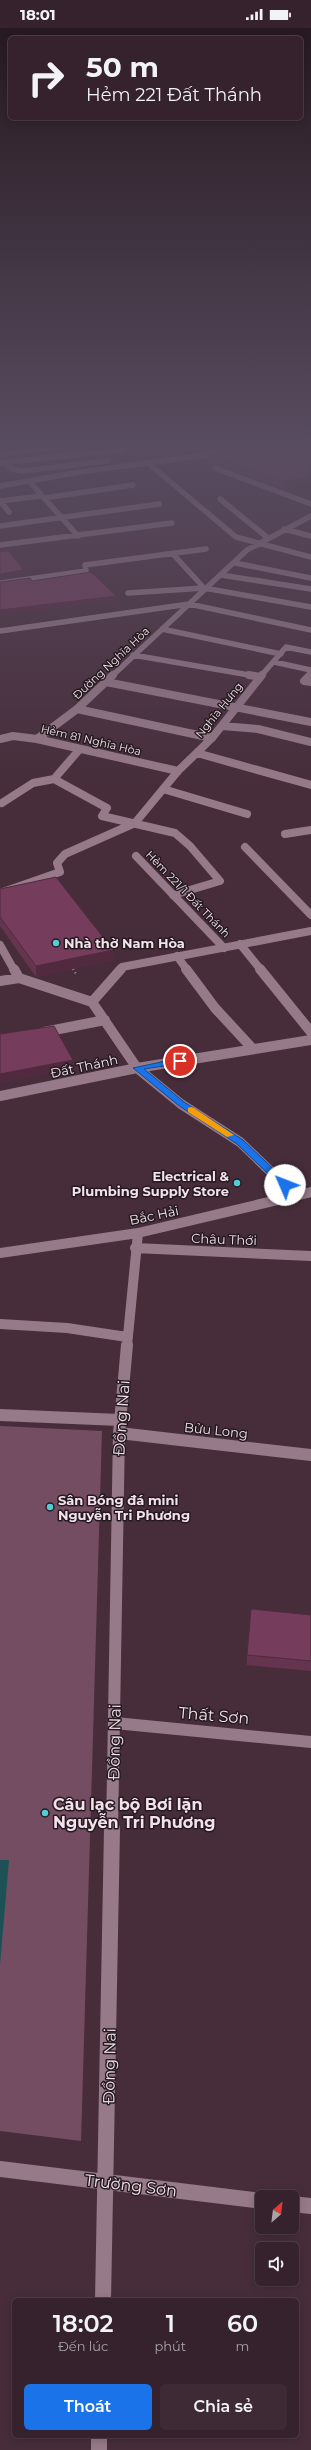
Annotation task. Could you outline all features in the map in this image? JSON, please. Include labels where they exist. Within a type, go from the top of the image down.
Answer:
[{"type":"street","points":[[0,583],[86,571],[85,566],[129,560]]},
{"type":"street","points":[[178,560],[204,588]]},
{"type":"street","name":"Đường Nghĩa Hòa","points":[[37,739],[77,709],[133,655],[190,604],[204,588],[238,560]]},
{"type":"street","points":[[235,563],[311,578]]},
{"type":"street","points":[[220,575],[311,589]]},
{"type":"street","points":[[128,593],[204,588],[311,607]]},
{"type":"street","points":[[0,631],[190,604],[311,630]]},
{"type":"street","points":[[162,629],[281,654],[286,647],[311,652]]},
{"type":"street","name":"Nghĩa Hưng","points":[[135,823],[178,771],[212,738],[236,706],[281,654]]},
{"type":"street","points":[[133,655],[260,677]]},
{"type":"street","points":[[274,662],[311,670]]},
{"type":"street","points":[[311,674],[304,681],[311,682]]},
{"type":"street","points":[[106,682],[236,706],[311,722]]},
{"type":"street","points":[[77,709],[212,738]]},
{"type":"street","points":[[222,726],[258,730],[311,742]]},
{"type":"street","name":"Hẻm 81 Nghĩa Hòa","points":[[0,739],[13,736],[37,739],[79,750],[178,771]]},
{"type":"street","points":[[2,803],[33,783],[54,779],[79,750]]},
{"type":"street","points":[[197,753],[311,785]]},
{"type":"street","points":[[54,779],[107,808],[102,816],[175,833],[190,846],[220,881],[173,895]]},
{"type":"street","points":[[163,789],[247,814]]},
{"type":"street","points":[[0,893],[60,872],[57,863],[65,854],[135,823]]},
{"type":"street","points":[[285,834],[311,830]]},
{"type":"street","points":[[245,847],[311,915]]},
{"type":"street","name":"Hẻm 221/1 Đất Thánh","points":[[136,856],[224,948]]},
{"type":"street","points":[[92,1002],[122,967],[311,931]]},
{"type":"street","points":[[240,944],[311,1032]]},
{"type":"street","points":[[0,945],[19,978]]},
{"type":"street","points":[[177,956],[215,1008],[253,1049]]},
{"type":"street","points":[[0,981],[19,978],[92,1002],[137,1068],[311,1040]]},
{"type":"street","points":[[37,1033],[105,1020]]},
{"type":"street","name":"Đất Thánh","points":[[0,1096],[137,1068],[181,1104],[240,1142],[296,1196]]},
{"type":"street","name":"Bắc Hải","points":[[0,1253],[138,1233],[311,1192]]},
{"type":"street","name":"Đồng Nai","points":[[103,2298],[107,2183],[119,1433],[135,1248],[138,1233]]},
{"type":"street","name":"Châu Thới","points":[[135,1248],[311,1256]]},
{"type":"street","points":[[0,1324],[67,1328],[127,1337]]},
{"type":"street","points":[[0,1415],[120,1420]]},
{"type":"street","name":"Bửu Long","points":[[119,1433],[311,1455]]},
{"type":"street","name":"Thất Sơn","points":[[115,1723],[311,1742]]},
{"type":"street","name":"Trường Sơn","points":[[0,2169],[255,2200]]},
{"type":"street","points":[[299,2205],[311,2206]]},
{"type":"street","points":[[99,2438],[99,2450]]},
{"type":"shaded area","points":[[0,1426],[102,1431],[81,2141],[0,2131]]},
{"type":"water","points":[[0,1860],[9,1860],[0,1965]]},
{"type":"building","points":[[0,560],[16,560],[24,570],[0,574]]},
{"type":"building","points":[[91,572],[116,596],[0,610],[0,582],[30,578],[32,581]]},
{"type":"building","name":"Nhà thờ Nam Hòa","points":[[56,877],[113,950],[36,966],[0,917],[0,889]]},
{"type":"building","points":[[54,1026],[73,1060],[0,1074],[0,1034]]},
{"type":"building","points":[[251,1609],[311,1615],[311,1661],[247,1655]]},
{"type":"slow traffic","points":[[191,1110],[230,1135]]},
{"type":"place","name":"Nhà thờ Nam Hòa","points":[[56,943]]},
{"type":"place","name":"Electrical & Plumbing Supply Store","points":[[237,1183]]},
{"type":"place","name":"Sân Bóng đá mini Nguyễn Tri Phương","points":[[50,1507]]},
{"type":"place","name":"Câu lạc bộ Bơi lặn Nguyễn Tri Phương","points":[[45,1813]]},
{"type":"route","points":[[180,1061],[137,1068],[181,1104],[240,1142],[285,1185]]}]
